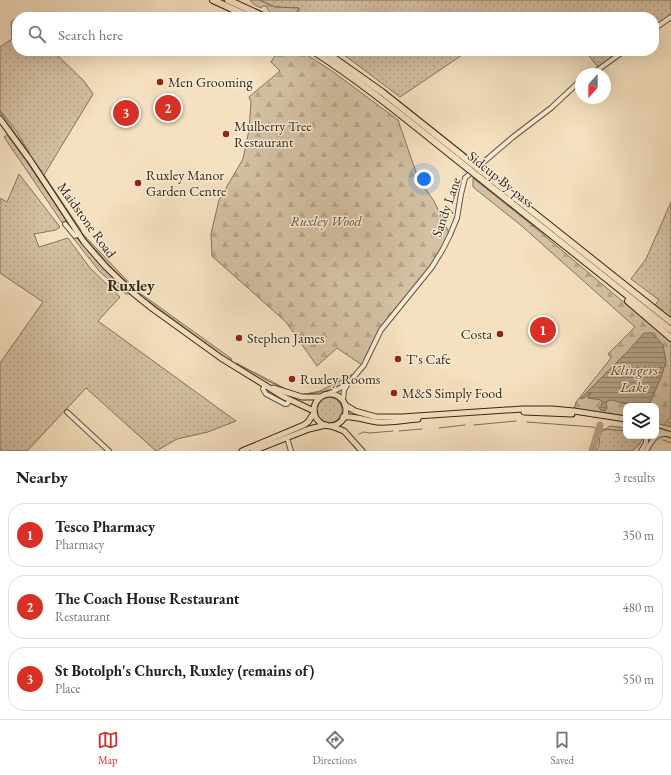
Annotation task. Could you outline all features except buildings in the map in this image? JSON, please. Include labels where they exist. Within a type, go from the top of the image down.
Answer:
[{"type":"highway","points":[[213,0],[239,12]]},
{"type":"highway","points":[[228,0],[254,12]]},
{"type":"highway","name":"Sidcup By-pass","points":[[321,56],[378,96],[475,170],[671,330]]},
{"type":"highway","name":"Sidcup By-pass","points":[[331,56],[382,92],[601,275],[650,312]]},
{"type":"highway","points":[[650,312],[671,320]]},
{"type":"highway","points":[[650,312],[671,338]]},
{"type":"main road","name":"Maidstone Road","points":[[0,119],[30,160],[79,234],[105,266],[153,309],[221,358],[290,400],[314,412]]},
{"type":"main road","name":"Maidstone Road","points":[[270,388],[302,397],[321,397]]},
{"type":"main road","points":[[242,451],[304,425],[308,422],[314,412],[315,403],[321,397],[328,394],[334,395],[354,411],[376,417],[403,419],[460,412],[523,411],[534,409],[574,412],[623,419]]},
{"type":"main road","points":[[344,403],[342,425],[344,432]]},
{"type":"main road","points":[[255,451],[312,427],[338,423],[343,418],[351,416],[387,423],[419,417],[422,419],[512,409],[515,411],[574,414]]},
{"type":"main road","points":[[534,409],[573,413],[623,422]]},
{"type":"main road","points":[[314,412],[318,421],[344,432],[362,451]]},
{"type":"main road","points":[[659,429],[671,431]]},
{"type":"main road","points":[[659,430],[671,435]]},
{"type":"street","points":[[659,25],[671,17]]},
{"type":"street","points":[[600,68],[617,56]]},
{"type":"street","name":"Sandy Lane","points":[[344,403],[342,393],[364,365],[377,337],[386,323],[432,267],[444,249],[457,218],[465,178],[513,137],[551,108],[575,86]]},
{"type":"street","points":[[65,224],[74,236],[79,234]]},
{"type":"street","points":[[265,385],[263,389],[266,394],[285,404],[287,404],[290,400]]},
{"type":"street","name":"Sandy Lane","points":[[328,394],[347,385]]},
{"type":"street","points":[[67,412],[109,451]]},
{"type":"street","points":[[646,451],[659,434],[671,435]]},
{"type":"street","points":[[641,451],[646,443],[646,439]]},
{"type":"street","points":[[288,441],[291,451]]},
{"type":"green space","points":[[250,0],[259,0],[275,7],[299,8],[297,12],[270,12],[266,6],[261,8],[253,4]]},
{"type":"green space","points":[[259,0],[671,0],[671,16],[659,25],[659,12],[299,12],[299,8],[275,7]]},
{"type":"green space","points":[[12,39],[12,56],[58,56],[84,81],[93,94],[44,175],[81,232],[137,291],[232,359],[230,361],[140,295],[111,267],[81,233],[33,160],[0,114],[0,111],[30,154],[17,132],[0,110],[0,47]]},
{"type":"green space","name":"Ruxley Wood","points":[[275,56],[309,56],[332,71],[398,120],[418,178],[434,201],[450,235],[431,267],[386,322],[362,365],[337,348],[317,366],[286,322],[212,256],[211,234],[219,200],[243,159],[249,130],[251,102],[249,97],[280,71],[271,62]]},
{"type":"green space","points":[[345,56],[461,56],[400,97]]},
{"type":"green space","points":[[589,56],[614,56],[598,67]]},
{"type":"green space","points":[[7,135],[68,223],[63,224],[4,137]]},
{"type":"green space","points":[[19,174],[60,227],[56,230],[34,234],[39,247],[68,238],[90,268],[120,297],[98,321],[236,421],[208,432],[177,439],[156,451],[86,388],[27,451],[2,451],[0,449],[0,363],[43,302],[0,273],[0,198],[7,202]]},
{"type":"green space","points":[[473,178],[527,221],[671,342],[671,418],[667,421],[671,423],[671,427],[659,424],[659,403],[623,403],[623,416],[574,409],[576,402],[611,358],[608,354],[635,327],[523,227],[473,187]]},
{"type":"green space","points":[[671,202],[671,325],[661,334],[656,403],[623,403],[623,406],[580,401],[659,300],[631,279],[646,259]]},
{"type":"green space","points":[[77,236],[105,269],[130,294],[126,294],[100,272],[73,238]]},
{"type":"green space","points":[[236,363],[288,390],[301,395],[290,391],[268,381]]},
{"type":"green space","points":[[355,373],[336,389],[301,395],[320,391]]},
{"type":"green space","points":[[329,397],[338,401],[342,410],[338,419],[329,423],[320,419],[316,410],[320,401]]},
{"type":"green space","points":[[610,426],[623,428],[623,439],[642,440],[632,451],[596,451],[599,446],[600,433]]},
{"type":"water","name":"Klingers Lake","points":[[644,333],[652,333],[663,345],[666,361],[662,375],[650,403],[623,403],[611,400],[606,402],[607,409],[605,411],[599,408],[602,405],[601,400],[588,398],[591,392],[586,397],[580,399]]},
{"type":"waterway","points":[[474,425],[516,421]]},
{"type":"waterway","points":[[527,422],[593,427],[599,432],[603,429],[623,431]]},
{"type":"waterway","points":[[439,428],[465,425]]},
{"type":"waterway","points":[[592,451],[600,425]]},
{"type":"waterway","points":[[399,431],[422,429]]},
{"type":"waterway","points":[[359,434],[364,432],[370,433],[393,431]]},
{"type":"waterway","points":[[663,440],[671,443]]},
{"type":"place","name":"Men Grooming","points":[[160,82]]},
{"type":"place","name":"The Coach House Restaurant","points":[[168,108]]},
{"type":"place","name":"St Botolph's Church, Ruxley (remains of)","points":[[126,113]]},
{"type":"place","name":"Mulberry Tree Restaurant","points":[[226,134]]},
{"type":"place","name":"Ruxley Manor Garden Centre","points":[[138,183]]},
{"type":"place","name":"Tesco Pharmacy","points":[[543,330]]},
{"type":"place","name":"Costa","points":[[500,334]]},
{"type":"place","name":"Stephen James","points":[[239,338]]},
{"type":"place","name":"T's Cafe","points":[[398,359]]},
{"type":"place","name":"Ruxley Rooms","points":[[292,379]]},
{"type":"place","name":"M&S Simply Food","points":[[394,393]]},
{"type":"district","name":"Ruxley","points":[[131,285]]}]
